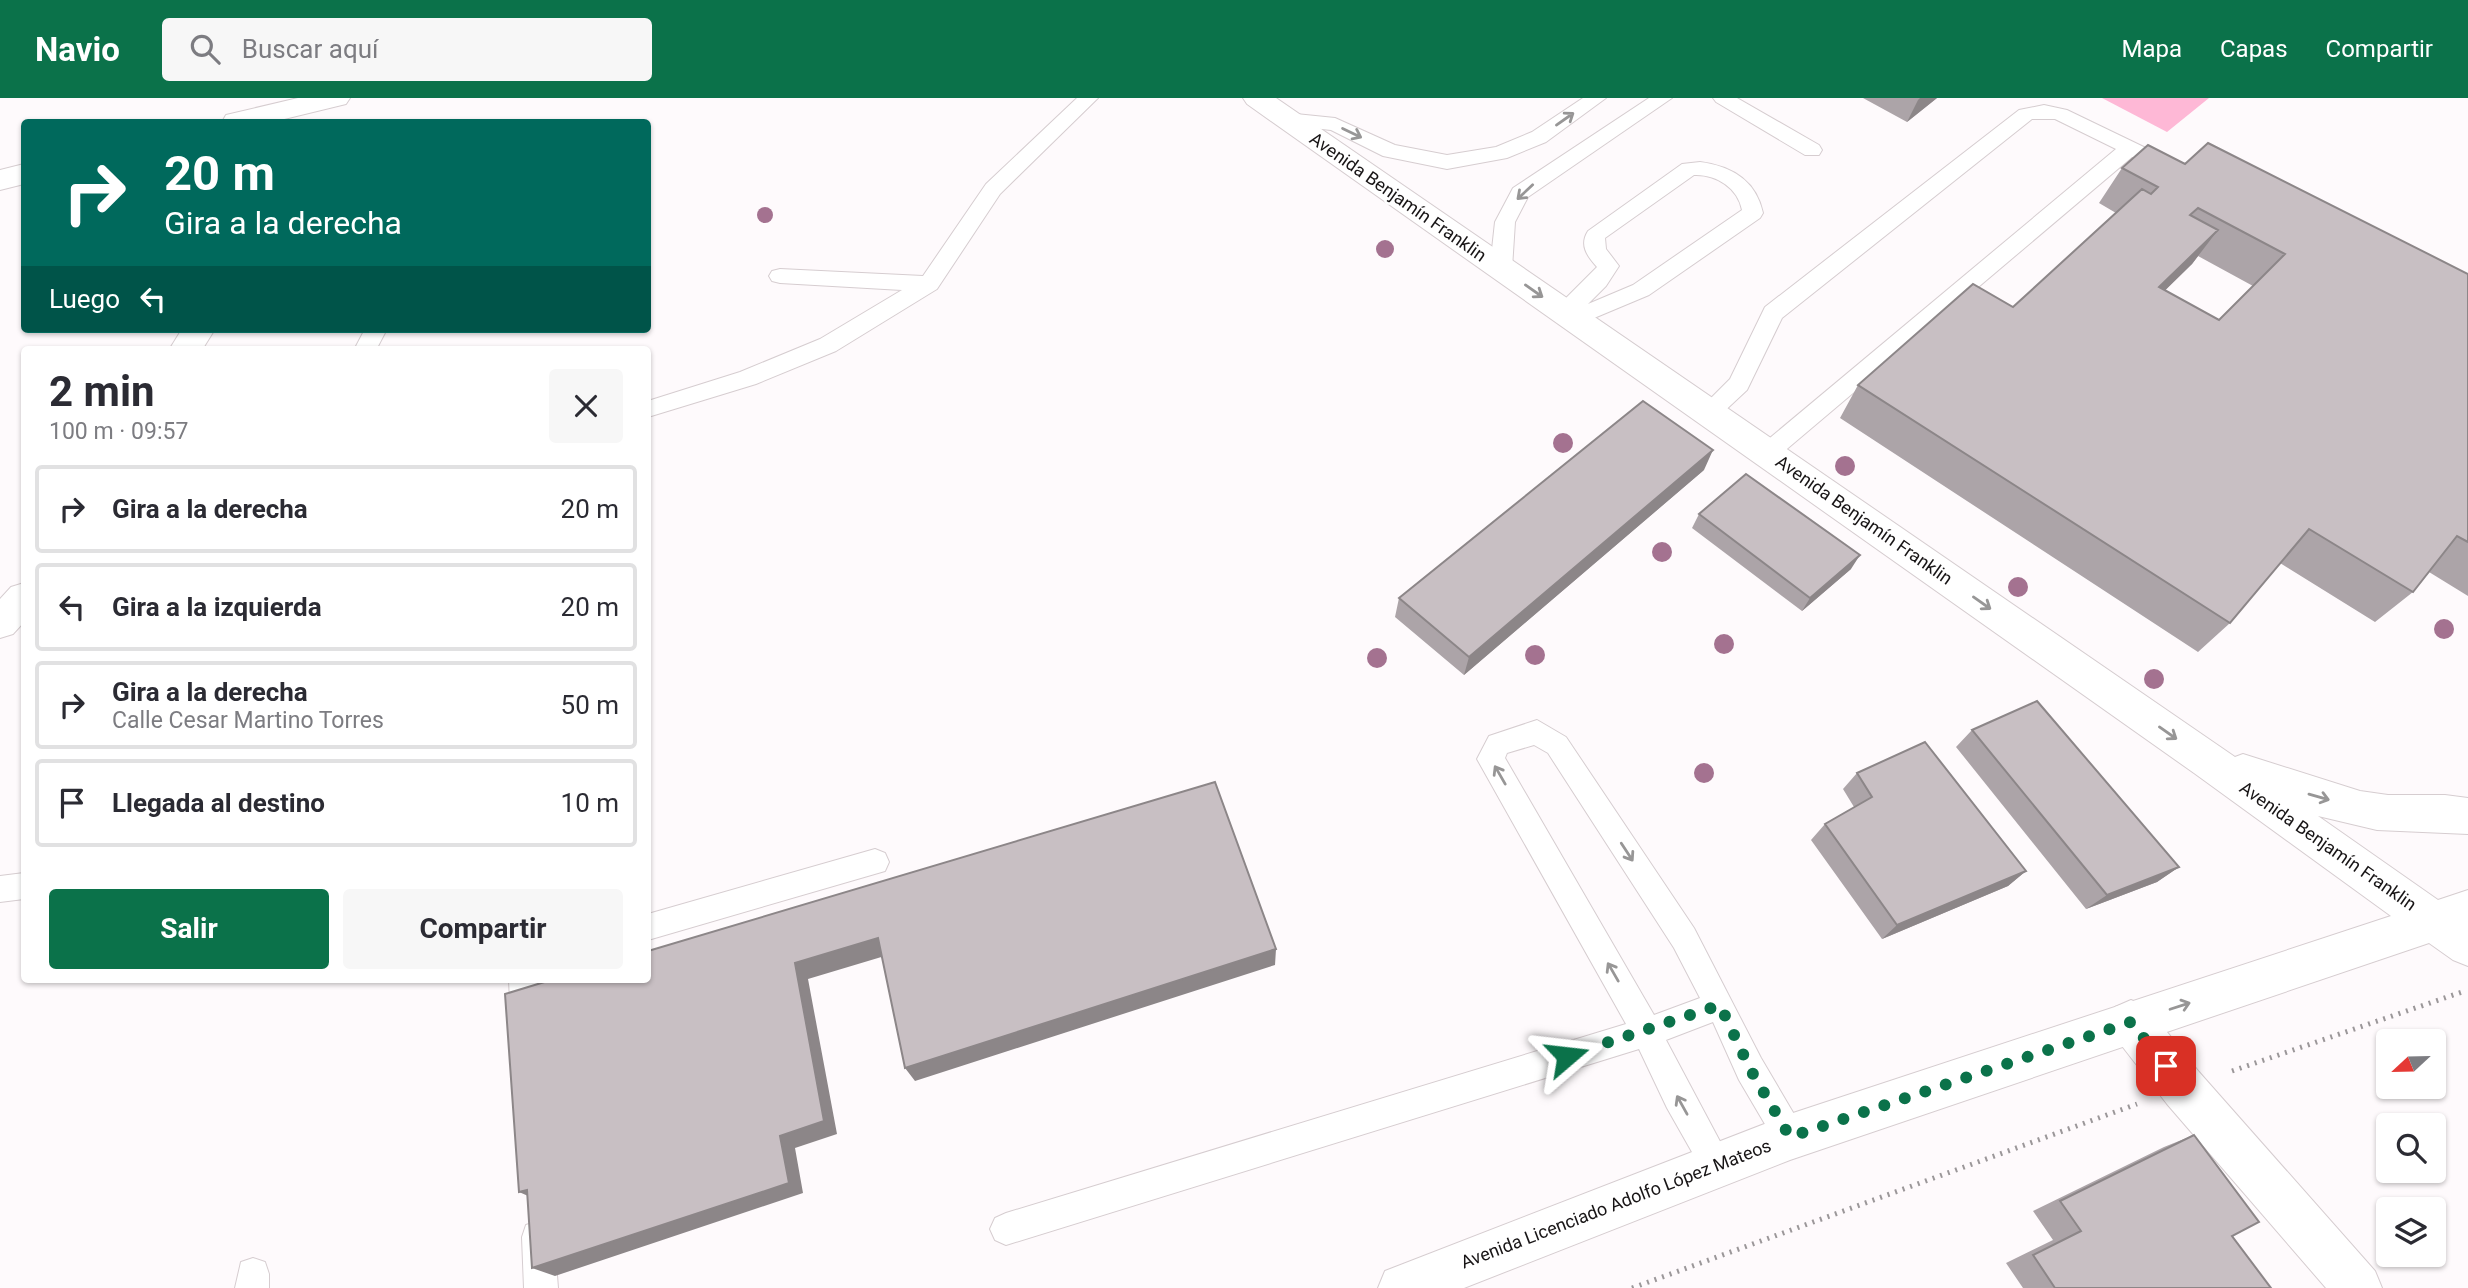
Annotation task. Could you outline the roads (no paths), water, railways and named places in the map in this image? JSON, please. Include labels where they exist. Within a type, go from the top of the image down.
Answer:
[{"type":"main road","points":[[248,119],[336,98]]},
{"type":"main road","points":[[330,119],[343,98]]},
{"type":"main road","name":"Avenida Benjamín Franklin","points":[[1257,98],[2208,761],[2450,915],[2468,946]]},
{"type":"main road","points":[[0,180],[21,175]]},
{"type":"main road","points":[[0,623],[21,601]]},
{"type":"main road","points":[[2208,761],[2318,797],[2378,812],[2449,811],[2468,816]]},
{"type":"main road","name":"Avenida Licenciado Adolfo López Mateos","points":[[1402,1288],[1469,1275],[1716,1164],[1790,1137],[2450,915]]},
{"type":"main road","points":[[2131,1022],[2183,1088],[2358,1288]]},
{"type":"lane","points":[[651,408],[748,378],[828,345],[929,284],[993,189],[1088,98]]},
{"type":"lane","points":[[1286,119],[1335,124],[1390,151],[1447,162],[1500,153],[1539,137],[1596,98]]},
{"type":"lane","points":[[1501,268],[1505,222],[1520,193],[1662,98]]},
{"type":"lane","points":[[1723,98],[1812,150]]},
{"type":"lane","points":[[1709,412],[1739,384],[1773,313],[2026,114],[2043,111],[2060,114],[2190,178]]},
{"type":"lane","points":[[1767,453],[2130,148]]},
{"type":"lane","points":[[1702,167],[1714,170],[1744,188],[1752,203],[1753,214],[1641,290],[1570,315],[1608,266],[1595,251],[1595,236],[1609,224],[1689,169],[1702,167]]},
{"type":"lane","points":[[780,276],[929,284]]},
{"type":"lane","points":[[1716,1164],[1678,1097],[1647,1032],[1491,759],[1498,744],[1537,732],[1557,745],[1684,938],[1750,1069],[1790,1137]]},
{"type":"lane","points":[[651,926],[875,862]]},
{"type":"lane","points":[[0,889],[21,886]]},
{"type":"lane","points":[[524,983],[527,1047]]},
{"type":"lane","points":[[1006,1229],[1647,1032],[1720,1005]]},
{"type":"lane","points":[[537,1208],[541,1288]]}]
